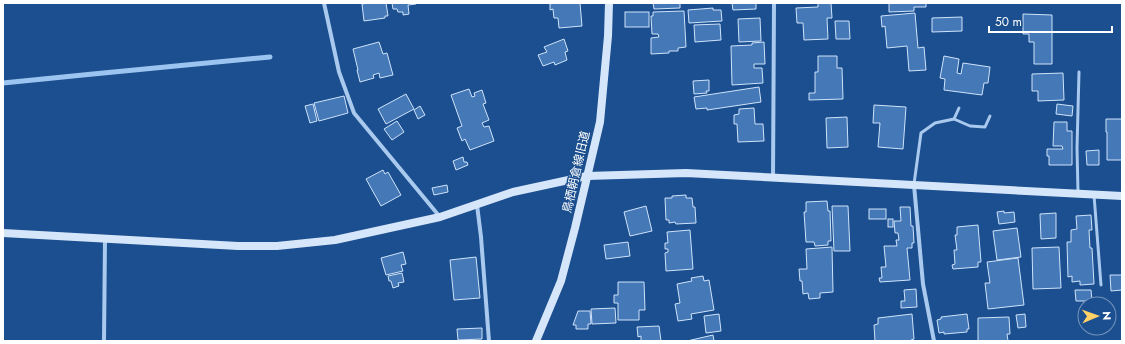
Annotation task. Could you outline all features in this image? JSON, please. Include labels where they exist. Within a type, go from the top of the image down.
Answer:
[{"type":"street","points":[[324,3],[339,72],[354,113],[440,217]]},
{"type":"street","name":"鳥栖朝倉線旧道","points":[[536,341],[561,281],[600,122],[608,36],[609,3]]},
{"type":"street","points":[[773,178],[774,3]]},
{"type":"street","points":[[3,233],[238,246],[277,246],[334,240],[440,217],[512,192],[587,176],[686,173],[1122,196]]},
{"type":"street","points":[[914,185],[923,284],[934,341]]},
{"type":"street","points":[[477,204],[482,237],[489,341]]},
{"type":"street","points":[[104,341],[106,238]]},
{"type":"lane","points":[[1078,194],[1076,148],[1079,72]]},
{"type":"lane","points":[[954,119],[959,108]]},
{"type":"lane","points":[[914,185],[921,133],[935,123],[954,119],[970,126],[985,127],[990,116]]},
{"type":"lane","points":[[1094,195],[1101,285]]},
{"type":"building","points":[[386,3],[388,16],[385,16],[385,18],[364,21],[362,4]]},
{"type":"building","points":[[392,3],[416,4],[408,5],[409,14],[403,15],[403,12],[398,12],[397,9],[393,9]]},
{"type":"building","points":[[580,3],[582,26],[559,28],[558,18],[554,18],[553,9],[550,10],[550,4]]},
{"type":"building","points":[[653,3],[680,3],[680,8],[654,9]]},
{"type":"building","points":[[732,3],[756,3],[756,9],[733,10]]},
{"type":"building","points":[[818,3],[831,3],[832,18],[827,18],[828,39],[804,40],[803,23],[797,23],[796,8],[818,7]]},
{"type":"building","points":[[889,3],[926,3],[926,7],[914,7],[914,11],[889,12]]},
{"type":"building","points":[[713,8],[713,10],[721,10],[722,21],[689,23],[688,10]]},
{"type":"building","points":[[684,11],[686,47],[678,48],[678,51],[669,51],[669,53],[651,54],[651,38],[659,37],[658,34],[652,34],[651,16],[653,16],[653,12]]},
{"type":"building","points":[[625,12],[649,12],[649,27],[625,27]]},
{"type":"building","points":[[915,13],[918,48],[924,47],[926,70],[909,71],[907,46],[887,48],[885,26],[882,27],[881,16]]},
{"type":"building","points":[[1023,14],[1052,15],[1052,64],[1034,64],[1034,42],[1029,42],[1029,34],[1023,34]]},
{"type":"building","points":[[962,17],[962,31],[932,32],[932,18]]},
{"type":"building","points":[[760,18],[761,41],[739,42],[738,19]]},
{"type":"building","points":[[835,21],[849,21],[850,39],[836,39]]},
{"type":"building","points":[[720,24],[721,40],[695,42],[694,25]]},
{"type":"building","points":[[564,39],[568,51],[565,52],[567,60],[555,65],[554,62],[543,66],[538,55],[547,52],[544,47]]},
{"type":"building","points":[[379,42],[383,54],[387,53],[393,75],[380,78],[379,73],[373,75],[374,78],[360,82],[353,49]]},
{"type":"building","points":[[764,42],[765,64],[754,64],[754,68],[762,68],[763,83],[732,85],[731,46],[752,45],[752,43]]},
{"type":"building","points":[[818,56],[837,56],[837,68],[842,68],[843,99],[809,100],[809,93],[815,93],[815,72],[818,72]]},
{"type":"building","points":[[944,56],[959,59],[957,73],[961,74],[963,63],[990,67],[988,83],[984,83],[982,95],[944,90],[945,79],[940,78]]},
{"type":"building","points":[[1063,73],[1064,100],[1038,101],[1038,91],[1032,91],[1032,74]]},
{"type":"building","points":[[709,80],[709,91],[706,91],[707,93],[694,94],[693,81]]},
{"type":"building","points":[[759,87],[761,102],[707,110],[707,108],[696,109],[694,97]]},
{"type":"building","points":[[469,89],[472,97],[475,96],[474,93],[482,90],[486,103],[483,104],[489,120],[482,123],[484,127],[489,126],[494,141],[470,150],[465,139],[462,141],[457,128],[462,126],[451,95]]},
{"type":"building","points":[[406,94],[414,109],[386,124],[378,109]]},
{"type":"building","points":[[344,96],[348,113],[319,121],[314,103]]},
{"type":"building","points":[[313,104],[317,121],[310,123],[305,106]]},
{"type":"building","points":[[1057,104],[1073,106],[1072,116],[1056,114]]},
{"type":"building","points":[[874,105],[906,107],[903,149],[878,147],[880,123],[873,123]]},
{"type":"building","points":[[420,106],[425,115],[418,119],[414,110]]},
{"type":"building","points":[[754,108],[755,124],[763,124],[764,141],[738,142],[737,124],[734,124],[734,115],[739,114],[739,109]]},
{"type":"building","points":[[847,117],[848,147],[827,148],[826,118]]},
{"type":"building","points":[[1106,119],[1122,119],[1122,160],[1107,160]]},
{"type":"building","points":[[397,121],[404,132],[392,140],[384,129]]},
{"type":"building","points":[[1054,122],[1067,122],[1067,131],[1072,131],[1072,165],[1049,165],[1047,149],[1063,149],[1062,146],[1053,146]]},
{"type":"building","points":[[1099,150],[1099,165],[1087,165],[1086,151]]},
{"type":"building","points":[[463,157],[464,162],[467,162],[468,165],[456,170],[453,161]]},
{"type":"building","points":[[383,170],[385,174],[388,172],[401,195],[381,206],[366,179]]},
{"type":"building","points":[[447,185],[448,192],[434,195],[432,188]]},
{"type":"building","points":[[686,195],[686,198],[692,198],[693,207],[695,207],[696,223],[669,223],[669,220],[666,220],[665,198]]},
{"type":"building","points":[[827,201],[828,211],[830,211],[831,241],[828,241],[828,245],[815,246],[814,242],[806,242],[804,212],[806,212],[806,202]]},
{"type":"building","points":[[646,206],[652,231],[630,236],[624,212]]},
{"type":"building","points":[[832,206],[848,206],[850,251],[834,251]]},
{"type":"building","points":[[900,207],[910,207],[911,226],[913,226],[914,243],[912,243],[912,248],[907,248],[910,280],[880,282],[879,278],[882,278],[881,267],[886,267],[884,246],[897,246],[896,240],[899,240],[898,233],[895,233],[894,221],[901,221]]},
{"type":"building","points":[[869,209],[886,209],[886,219],[869,219]]},
{"type":"building","points":[[1004,211],[1004,213],[1014,212],[1015,222],[999,224],[997,212]]},
{"type":"building","points":[[1056,213],[1056,238],[1041,239],[1040,214]]},
{"type":"building","points":[[1091,215],[1092,230],[1089,230],[1090,248],[1092,248],[1094,284],[1080,285],[1080,281],[1072,282],[1072,276],[1068,277],[1067,242],[1071,242],[1071,230],[1077,229],[1076,216]]},
{"type":"building","points":[[888,219],[893,219],[893,227],[888,227]]},
{"type":"building","points":[[978,225],[981,262],[978,262],[978,267],[953,269],[952,265],[955,264],[954,250],[957,250],[955,235],[957,235],[957,227]]},
{"type":"building","points":[[1017,228],[1021,257],[997,260],[993,231]]},
{"type":"building","points":[[690,230],[693,269],[666,271],[665,253],[668,252],[668,249],[665,249],[665,243],[668,243],[667,232]]},
{"type":"building","points":[[628,242],[630,256],[606,259],[604,245]]},
{"type":"building","points":[[832,247],[833,292],[820,293],[820,298],[809,299],[808,293],[803,294],[799,269],[807,269],[806,249]]},
{"type":"building","points":[[1059,247],[1061,288],[1033,289],[1032,248]]},
{"type":"building","points":[[403,252],[406,264],[401,265],[403,271],[386,275],[381,258]]},
{"type":"building","points":[[476,257],[480,298],[454,300],[450,260]]},
{"type":"building","points":[[1018,258],[1024,305],[988,309],[985,283],[990,283],[987,262]]},
{"type":"building","points":[[402,273],[404,282],[398,283],[399,286],[393,288],[388,276]]},
{"type":"building","points":[[1110,275],[1122,275],[1122,290],[1111,291]]},
{"type":"building","points":[[703,276],[704,281],[709,280],[714,310],[691,314],[692,319],[678,321],[675,304],[680,303],[677,284],[692,281],[691,278]]},
{"type":"building","points":[[618,282],[644,282],[645,310],[639,310],[639,320],[618,320],[618,303],[614,303],[614,295],[618,295]]},
{"type":"building","points":[[916,289],[917,307],[901,308],[901,301],[905,301],[904,290]]},
{"type":"building","points":[[1075,290],[1091,290],[1092,296],[1077,296],[1076,301]]},
{"type":"building","points":[[615,308],[616,323],[592,324],[591,309]]},
{"type":"building","points":[[578,311],[590,311],[591,324],[588,324],[588,329],[576,329],[576,325],[573,325]]},
{"type":"building","points":[[719,314],[721,331],[706,333],[704,316]]},
{"type":"building","points":[[912,314],[914,339],[911,341],[875,341],[874,325],[878,324],[878,318]]},
{"type":"building","points":[[967,314],[969,329],[967,329],[967,332],[939,333],[937,320],[941,319],[941,317]]},
{"type":"building","points":[[1025,314],[1026,327],[1018,328],[1016,315]]},
{"type":"building","points":[[1009,317],[1010,334],[1007,334],[1008,341],[978,341],[978,318]]},
{"type":"building","points":[[659,326],[661,341],[641,341],[641,336],[638,337],[637,327]]},
{"type":"building","points":[[482,328],[482,339],[458,340],[457,329]]},
{"type":"building","points":[[713,335],[714,341],[687,341]]},
{"type":"waterway","points":[[3,83],[270,57]]}]
